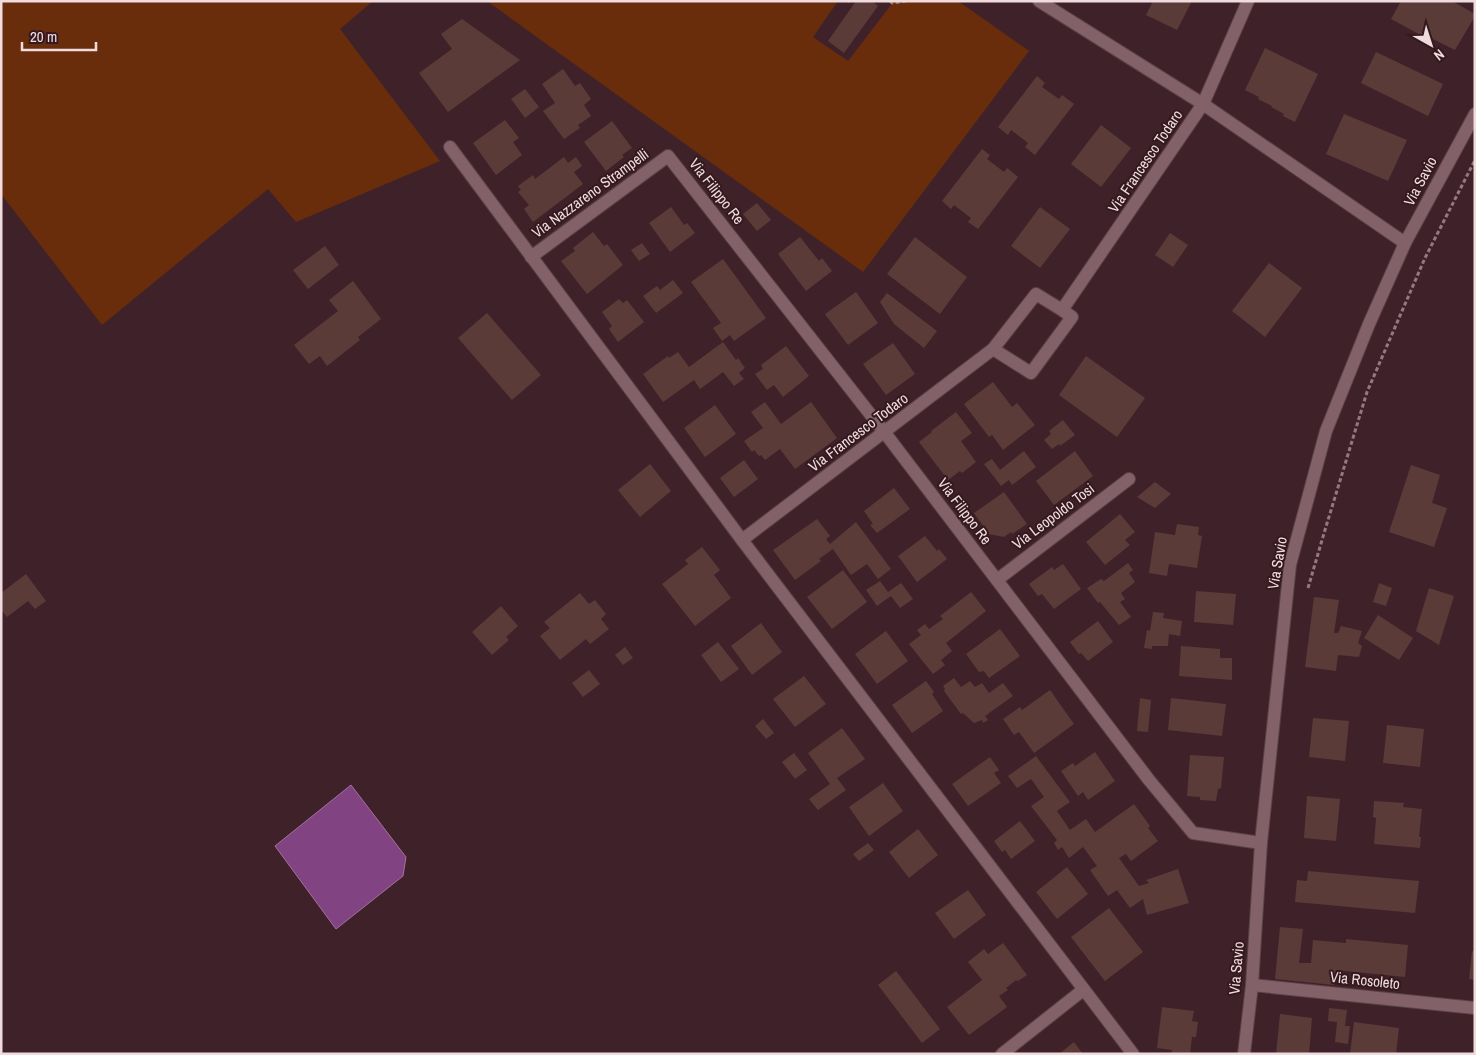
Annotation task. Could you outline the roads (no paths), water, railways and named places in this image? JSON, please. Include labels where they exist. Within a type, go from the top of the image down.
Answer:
[{"type":"street","points":[[1039,1],[1203,104],[1405,243]]},
{"type":"street","name":"Via Francesco Todaro","points":[[742,540],[993,350],[1036,294],[1062,310],[1203,104],[1248,1]]},
{"type":"street","name":"Via Savio","points":[[1244,1054],[1252,985],[1261,843],[1290,565],[1326,431],[1369,324],[1405,243],[1475,114]]},
{"type":"street","points":[[450,147],[742,540],[1133,1054]]},
{"type":"street","name":"Via Nazzareno Strampelli","points":[[531,257],[668,156]]},
{"type":"street","name":"Via Filippo Re","points":[[668,156],[885,433],[1150,780],[1193,833],[1261,843]]},
{"type":"street","points":[[993,350],[1031,373],[1072,317],[1062,310]]},
{"type":"street","name":"Via Leopoldo Tosi","points":[[997,580],[1129,479]]},
{"type":"street","name":"Via Rosoleto","points":[[1252,985],[1475,1008]]},
{"type":"street","points":[[1002,1054],[1083,990]]}]
